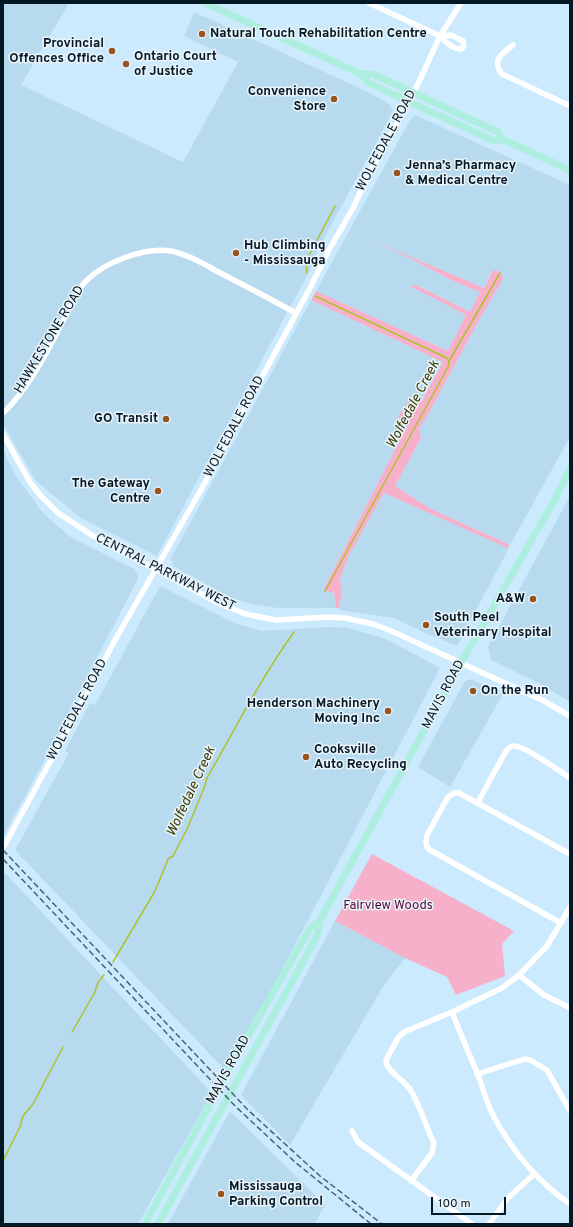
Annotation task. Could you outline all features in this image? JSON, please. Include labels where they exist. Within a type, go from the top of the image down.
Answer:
[{"type":"main road","points":[[205,3],[361,74],[369,83],[494,141],[502,139]]},
{"type":"main road","points":[[361,74],[373,74],[498,132],[502,139],[570,170]]},
{"type":"main road","name":"MAVIS ROAD","points":[[158,1224],[315,940],[318,934],[319,922],[461,663],[554,501],[570,469]]},
{"type":"main road","name":"MAVIS ROAD","points":[[147,1224],[150,1215],[233,1062],[310,928],[319,922]]},
{"type":"street","points":[[369,3],[440,36]]},
{"type":"street","name":"WOLFEDALE ROAD","points":[[3,848],[114,642],[202,488],[328,250],[353,208],[368,176],[413,93],[440,36],[460,3]]},
{"type":"street","points":[[514,44],[503,52],[498,59],[497,65],[502,74],[570,106]]},
{"type":"street","name":"HAWKESTONE ROAD","points":[[3,413],[26,386],[59,330],[84,282],[109,264],[122,258],[148,252],[170,251],[192,258],[296,313]]},
{"type":"street","name":"CENTRAL PARKWAY WEST","points":[[3,434],[30,482],[50,505],[80,528],[222,606],[246,614],[276,620],[329,617],[359,620],[389,630],[542,700],[570,716]]},
{"type":"street","points":[[478,802],[507,749],[512,746],[518,746],[570,778]]},
{"type":"street","points":[[561,923],[428,849],[426,842],[427,835],[448,797],[454,793],[459,793],[478,802],[570,854]]},
{"type":"street","points":[[411,1181],[432,1153],[434,1143],[411,1090],[387,1067],[386,1060],[398,1038],[404,1032],[452,1012],[502,988],[519,975],[547,946],[570,907]]},
{"type":"street","points":[[519,975],[544,995],[570,1008]]},
{"type":"street","points":[[452,1012],[494,1116],[520,1157],[534,1174],[559,1197],[570,1204]]},
{"type":"street","points":[[477,1074],[525,1059],[530,1060],[547,1070],[568,1103],[570,1111]]},
{"type":"street","points":[[352,1131],[358,1142],[472,1224]]},
{"type":"street","points":[[489,1224],[508,1198],[534,1174]]},
{"type":"shaded area","points":[[3,3],[69,3],[21,85],[183,162],[238,62],[184,36],[194,12],[368,92],[388,103],[393,110],[318,249],[310,270],[157,556],[81,518],[36,481],[3,424]]},
{"type":"shaded area","points":[[415,115],[570,185],[570,437],[510,545],[431,509],[395,486],[421,438],[419,429],[502,279],[491,272],[484,288],[376,242],[451,280],[480,292],[470,312],[417,285],[411,286],[466,315],[448,351],[316,291],[410,120]]},
{"type":"shaded area","points":[[311,300],[443,362],[420,402],[398,417],[408,424],[323,589],[334,593],[336,608],[278,608],[251,604],[232,598],[173,566],[171,558]]},
{"type":"shaded area","points":[[3,449],[15,475],[43,513],[69,536],[134,569],[138,579],[60,731],[3,837]]},
{"type":"shaded area","points":[[384,493],[509,548],[457,646],[394,618],[339,610],[342,591],[340,590],[339,583],[349,555]]},
{"type":"shaded area","points":[[570,496],[570,702],[537,682],[491,660],[488,647]]},
{"type":"shaded area","points":[[160,586],[237,624],[261,631],[328,627],[348,628],[386,639],[440,668],[228,1073],[15,850],[69,753],[65,751],[90,703],[95,705]]},
{"type":"shaded area","points":[[471,679],[503,694],[450,787],[418,767],[465,681]]},
{"type":"shaded area","points":[[5,873],[212,1093],[138,1224],[3,1224],[3,876]]},
{"type":"shaded area","points":[[335,921],[405,958],[384,985],[290,1145],[241,1095]]},
{"type":"shaded area","points":[[230,1111],[325,1205],[315,1224],[168,1224]]},
{"type":"green space","points":[[376,242],[484,288],[492,272],[496,270],[502,274],[503,279],[419,429],[421,438],[395,486],[431,509],[510,545],[508,548],[384,493],[349,555],[339,582],[342,584],[340,590],[342,591],[339,608],[336,608],[334,593],[323,590],[408,424],[398,417],[410,399],[421,402],[443,362],[311,300],[316,291],[448,351],[466,315],[410,286],[416,285],[470,312],[480,292],[451,280]]},
{"type":"green space","name":"Fairview Woods","points":[[372,854],[514,931],[502,944],[505,976],[456,995],[447,977],[405,958],[335,921]]},
{"type":"waterway","name":"Wolfedale Creek","points":[[307,273],[306,261],[335,206]]},
{"type":"waterway","points":[[449,361],[500,273]]},
{"type":"waterway","name":"Wolfedale Creek","points":[[315,296],[447,358],[449,362],[448,367],[325,591]]},
{"type":"waterway","name":"Wolfedale Creek","points":[[113,962],[155,891],[168,859],[173,856],[188,827],[207,778],[259,685],[294,632]]},
{"type":"waterway","name":"Wolfedale Creek","points":[[72,1032],[95,992],[98,982],[104,975]]},
{"type":"waterway","name":"Wolfedale Creek","points":[[3,1161],[20,1127],[23,1116],[33,1104],[63,1047]]},
{"type":"railway","points":[[3,850],[248,1110],[320,1176],[382,1224]]},
{"type":"railway","points":[[3,859],[236,1107],[295,1162],[371,1224]]},
{"type":"place","name":"Natural Touch Rehabilitation Centre","points":[[202,34]]},
{"type":"place","name":"Provincial Offences Office","points":[[112,51]]},
{"type":"place","name":"Ontario Court of Justice","points":[[126,64]]},
{"type":"place","name":"Convenience Store","points":[[334,99]]},
{"type":"place","name":"Jenna’s Pharmacy & Medical Centre","points":[[397,173]]},
{"type":"place","name":"Hub Climbing - Mississauga","points":[[236,253]]},
{"type":"place","name":"GO Transit","points":[[166,419]]},
{"type":"place","name":"The Gateway Centre","points":[[158,491]]},
{"type":"place","name":"A&W","points":[[533,599]]},
{"type":"place","name":"South Peel Veterinary Hospital","points":[[426,625]]},
{"type":"place","name":"On the Run","points":[[473,691]]},
{"type":"place","name":"Henderson Machinery Moving Inc","points":[[388,711]]},
{"type":"place","name":"Cooksville Auto Recycling","points":[[306,757]]},
{"type":"place","name":"Mississauga Parking Control","points":[[221,1194]]}]
